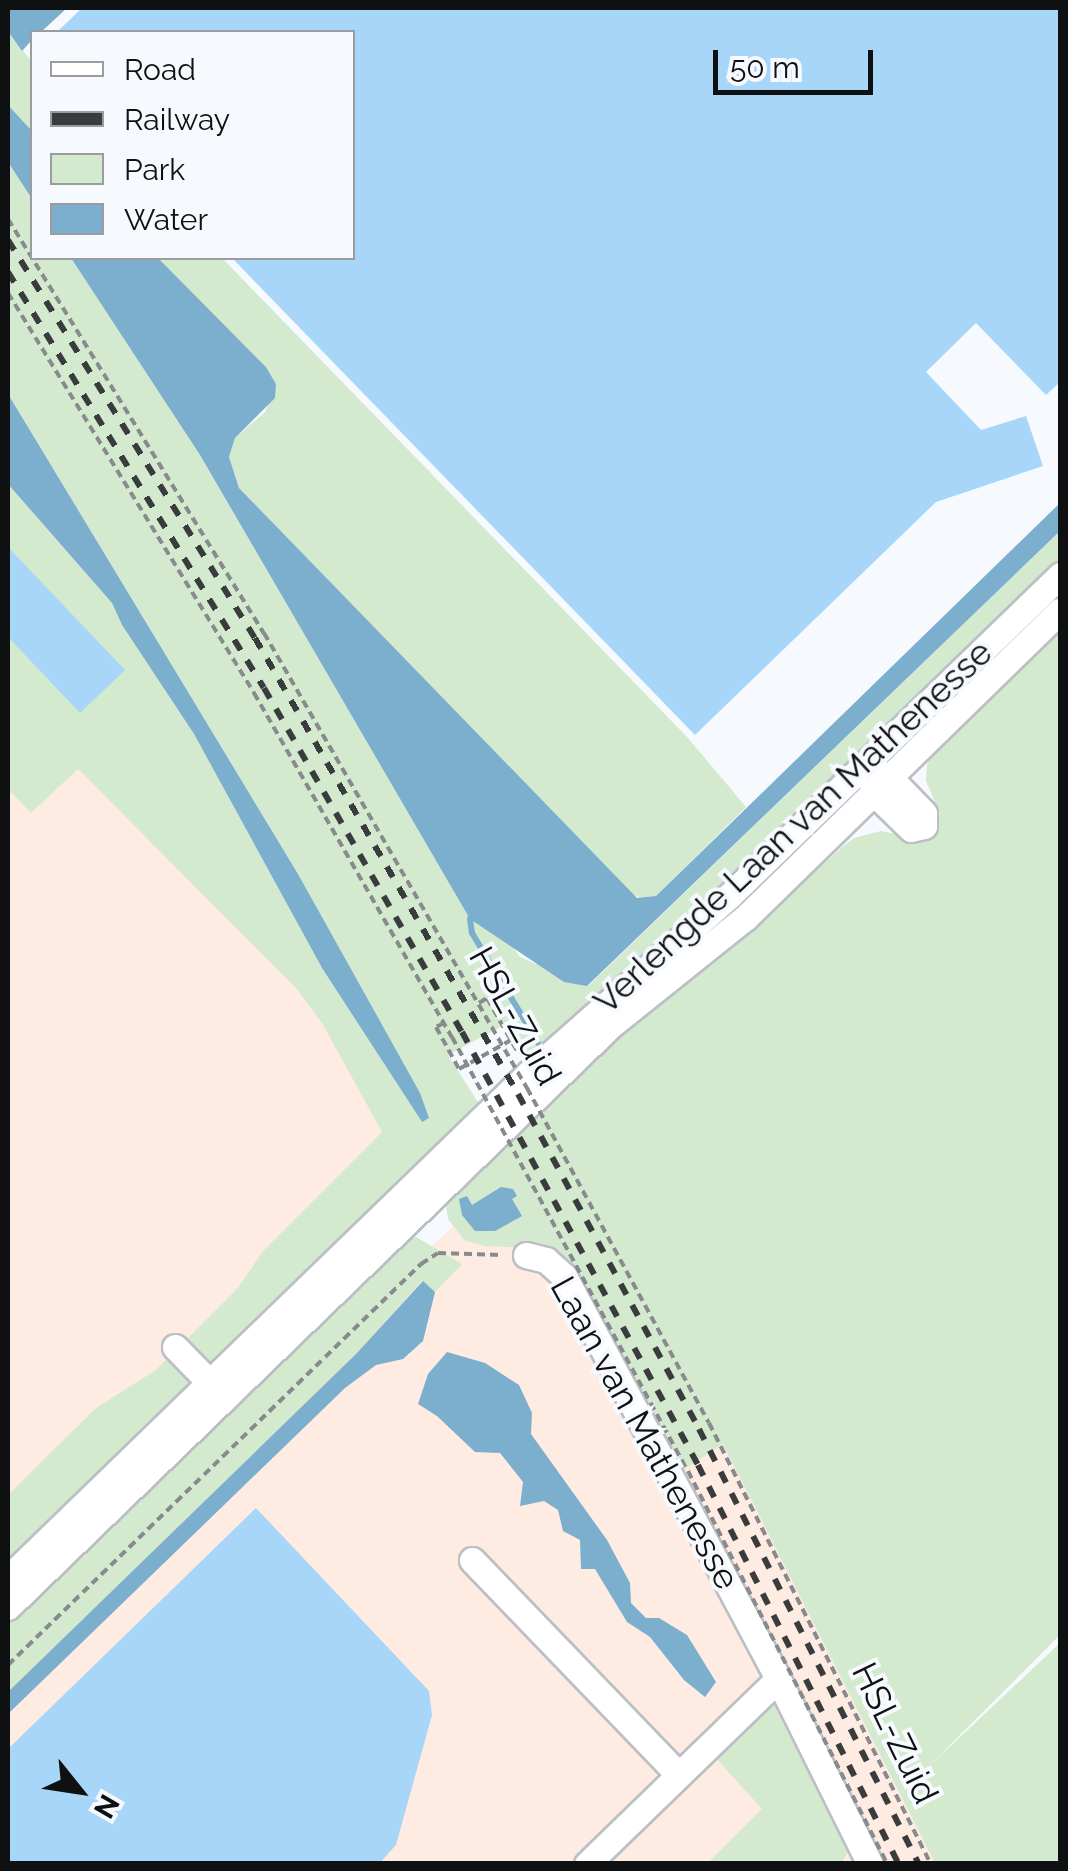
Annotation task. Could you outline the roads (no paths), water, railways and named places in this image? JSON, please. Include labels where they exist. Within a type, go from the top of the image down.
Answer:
[{"type":"street","name":"Verlengde Laan van Mathenesse","points":[[218,1390],[582,1024],[730,895],[1060,576]]},
{"type":"street","points":[[8,1578],[218,1390],[610,1026],[745,918],[1060,611]]},
{"type":"street","points":[[864,764],[884,786]]},
{"type":"street","name":"Laan van Mathenesse","points":[[526,1255],[546,1260],[564,1276],[778,1679],[869,1863]]},
{"type":"street","points":[[175,1346],[218,1390]]},
{"type":"street","points":[[8,1607],[218,1390]]},
{"type":"street","points":[[472,1560],[679,1774]]},
{"type":"street","points":[[588,1864],[778,1679]]},
{"type":"water","points":[[10,8],[67,8],[43,30],[30,30],[30,42],[22,51],[8,31]]},
{"type":"water","points":[[8,105],[30,129],[30,196],[8,162]]},
{"type":"water","points":[[72,260],[160,260],[266,367],[276,384],[275,398],[235,438],[229,457],[239,488],[637,898],[656,896],[1060,503],[1060,531],[587,986],[564,982],[470,919],[200,455]]},
{"type":"water","points":[[8,394],[298,874],[420,1093],[429,1118],[422,1122],[322,968],[194,734],[122,625],[112,603],[8,484]]},
{"type":"water","points":[[501,1187],[513,1189],[517,1196],[512,1199],[522,1216],[495,1231],[475,1231],[462,1215],[459,1199],[467,1196],[472,1205]]},
{"type":"water","points":[[423,1281],[435,1292],[423,1341],[403,1359],[376,1365],[345,1388],[8,1714],[8,1692],[356,1354]]},
{"type":"water","points":[[447,1352],[485,1363],[519,1385],[532,1413],[531,1434],[607,1540],[630,1583],[631,1603],[646,1618],[659,1618],[687,1635],[716,1682],[705,1697],[684,1680],[650,1637],[627,1622],[595,1569],[581,1569],[580,1540],[563,1531],[558,1510],[544,1501],[520,1506],[523,1482],[500,1453],[475,1452],[437,1416],[418,1404],[428,1374]]},
{"type":"waterway","points":[[470,919],[472,933],[539,1044]]},
{"type":"railway","points":[[8,240],[255,638],[518,1094],[699,1429],[919,1864]]},
{"type":"railway","points":[[8,272],[264,688],[462,1032],[698,1465],[899,1864]]}]
